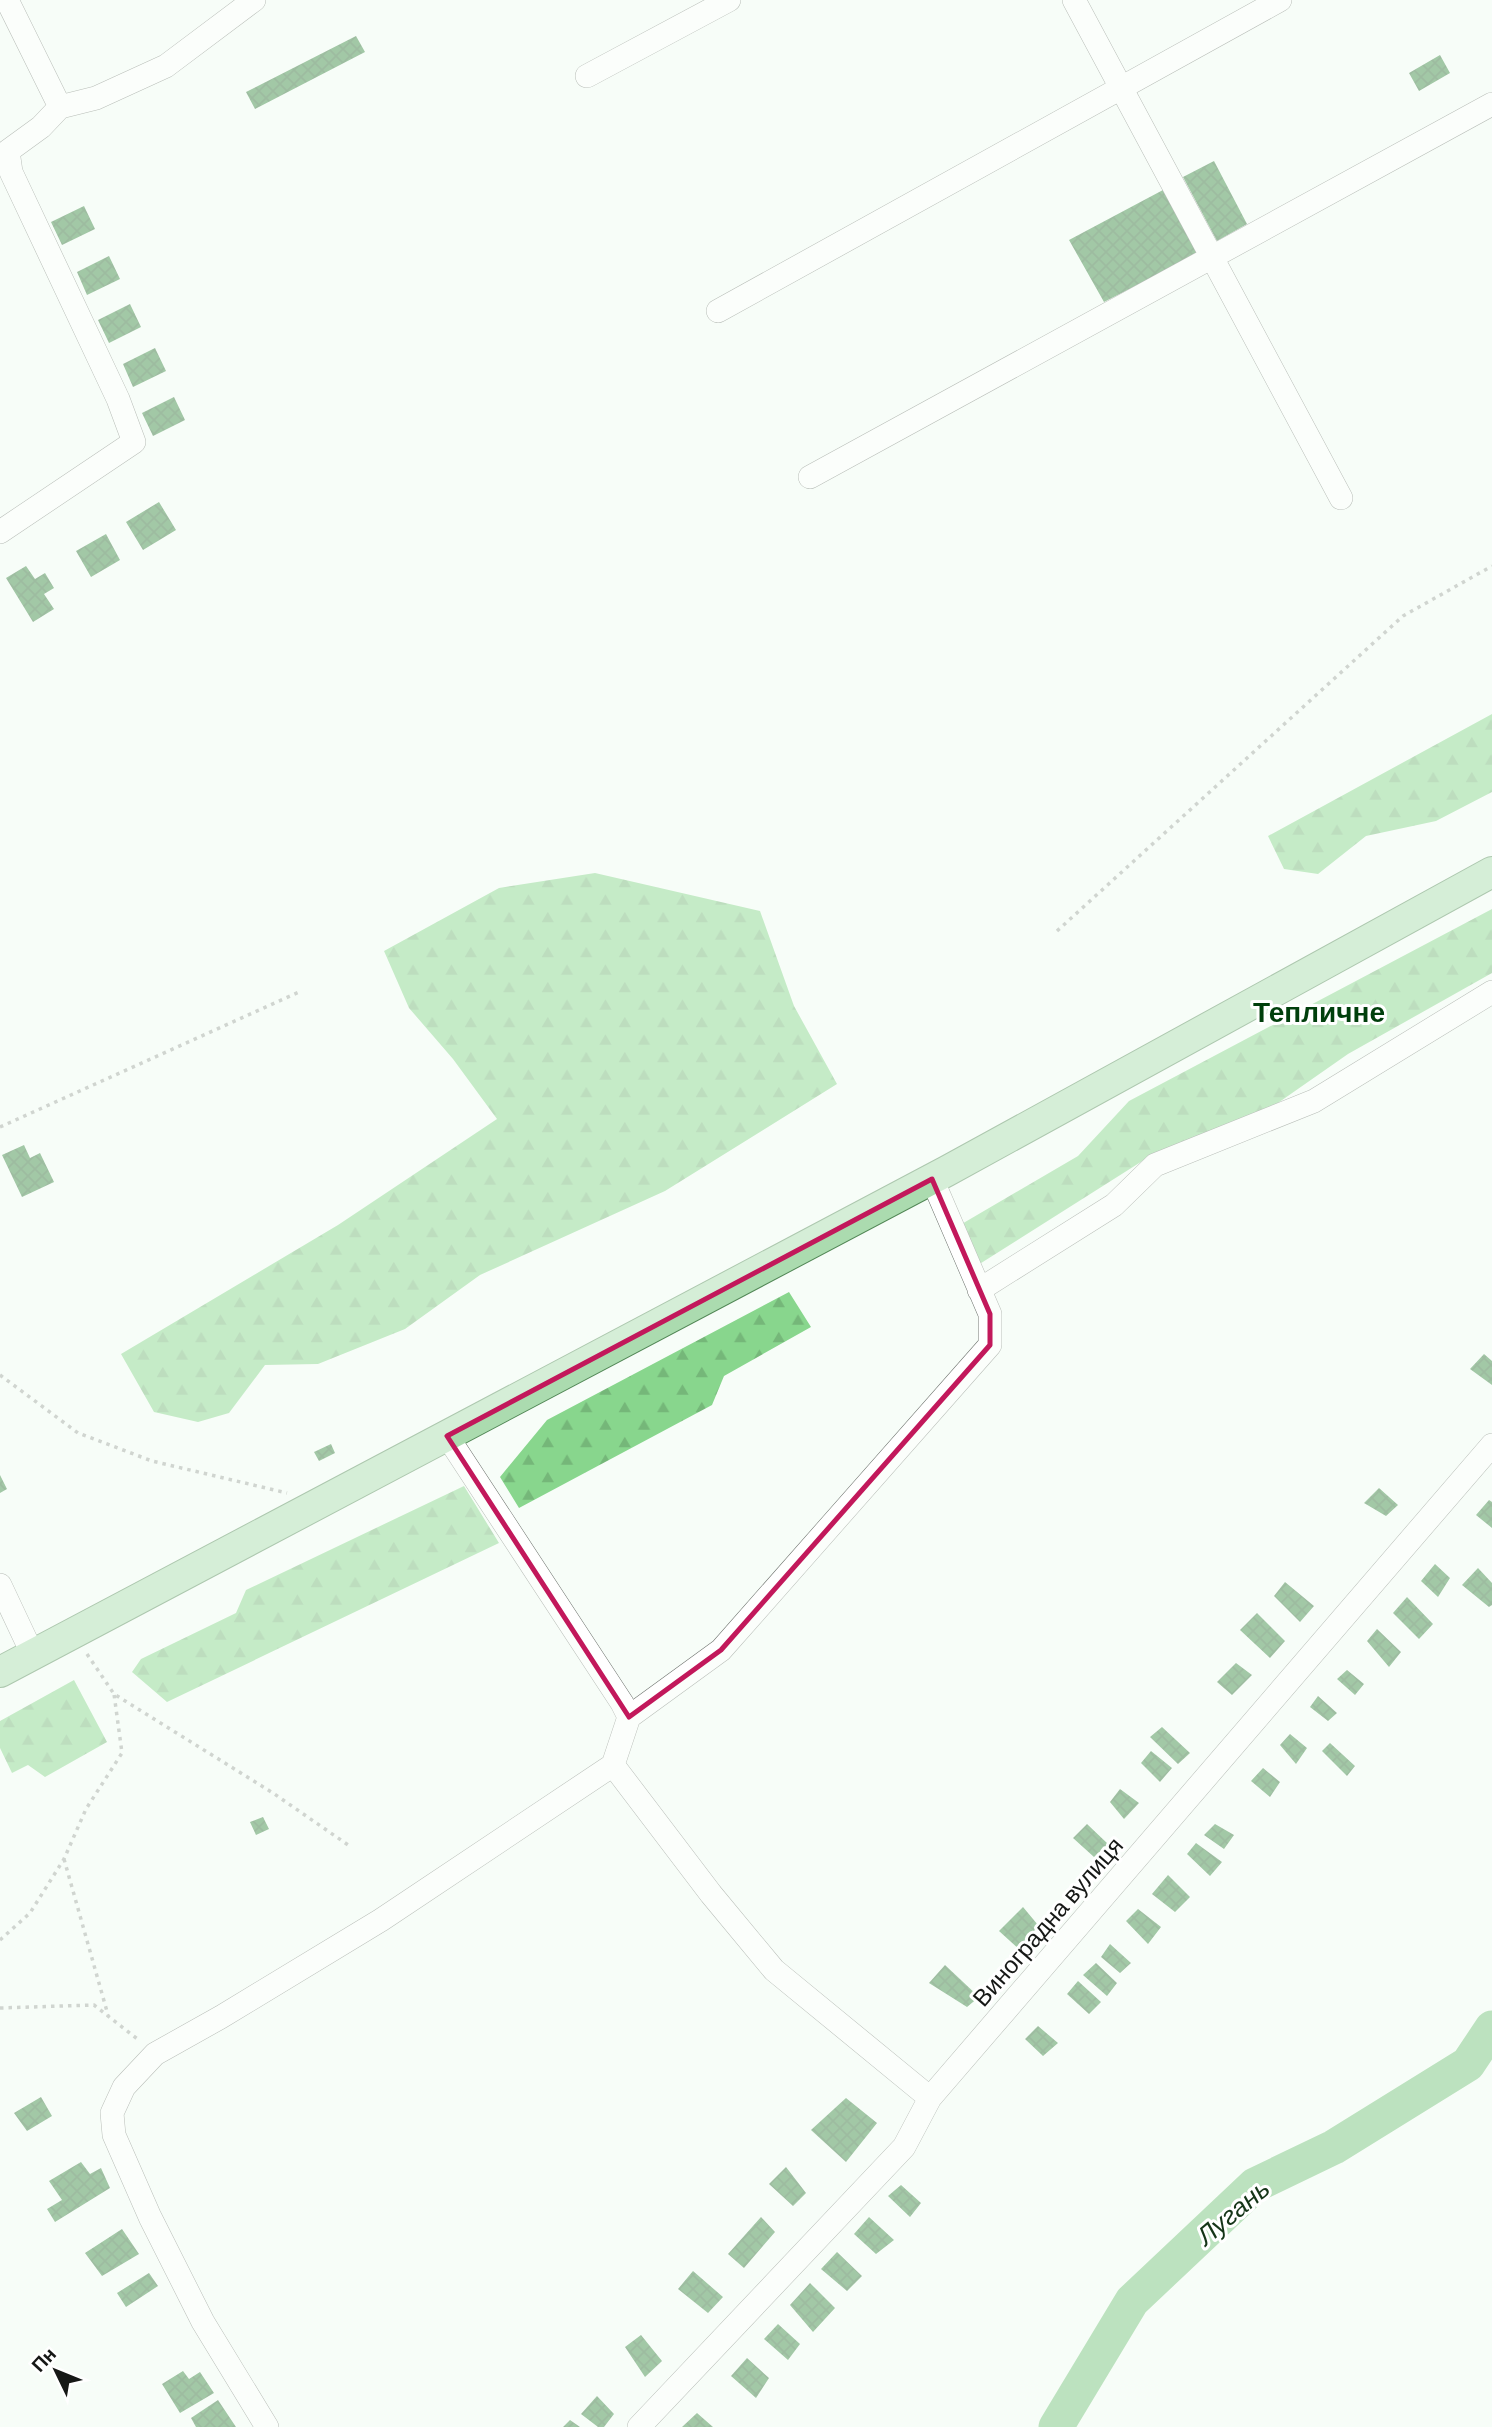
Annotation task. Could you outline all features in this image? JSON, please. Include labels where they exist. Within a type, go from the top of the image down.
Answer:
[{"type":"main road","points":[[0,1671],[932,1179],[1492,872]]},
{"type":"street","points":[[7,0],[60,107]]},
{"type":"street","points":[[0,532],[134,442],[118,399],[4,152],[41,127],[60,107],[96,98],[166,66],[254,0]]},
{"type":"street","points":[[587,76],[729,0]]},
{"type":"street","points":[[1074,0],[1341,498]]},
{"type":"street","points":[[718,311],[1280,0]]},
{"type":"street","points":[[810,477],[1492,104]]},
{"type":"street","points":[[979,1290],[1114,1205],[1155,1165],[1314,1101],[1492,992]]},
{"type":"street","points":[[267,2427],[203,2322],[150,2217],[114,2135],[112,2113],[124,2087],[155,2053],[221,2017],[381,1920],[613,1765],[629,1717],[721,1650],[990,1345],[990,1314],[932,1179]]},
{"type":"street","points":[[447,1436],[629,1717]]},
{"type":"street","name":"Виноградна вулиця","points":[[639,2427],[904,2147],[930,2098],[1492,1446]]},
{"type":"street","points":[[0,1585],[33,1653]]},
{"type":"street","points":[[613,1765],[774,1970],[930,2098]]},
{"type":"path","points":[[1056,931],[1403,616],[1492,566]]},
{"type":"path","points":[[0,1127],[299,992]]},
{"type":"path","points":[[0,1375],[78,1433],[152,1461],[323,1501]]},
{"type":"path","points":[[72,1633],[114,1694],[273,1793],[351,1847]]},
{"type":"path","points":[[0,1940],[30,1913],[64,1858],[86,1809],[122,1753],[114,1694]]},
{"type":"path","points":[[64,1858],[108,2017]]},
{"type":"path","points":[[0,2008],[94,2005],[155,2053]]},
{"type":"highlighted area","points":[[932,1179],[990,1314],[990,1345],[721,1650],[629,1717],[447,1436]]},
{"type":"green space","points":[[1492,714],[1492,792],[1436,821],[1366,836],[1318,874],[1284,869],[1268,836]]},
{"type":"green space","points":[[595,873],[760,911],[794,1006],[837,1084],[665,1191],[480,1275],[405,1329],[318,1364],[265,1365],[229,1413],[198,1422],[154,1412],[121,1354],[338,1225],[497,1119],[453,1059],[409,1008],[384,951],[499,888]]},
{"type":"green space","points":[[1492,909],[1492,973],[1348,1054],[1262,1114],[1155,1153],[978,1265],[960,1225],[1078,1156],[1129,1101]]},
{"type":"green space","points":[[789,1292],[811,1327],[724,1376],[712,1405],[519,1508],[500,1477],[547,1420]]},
{"type":"green space","points":[[464,1486],[499,1543],[167,1702],[132,1672],[141,1659],[236,1613],[246,1590]]},
{"type":"green space","points":[[74,1680],[107,1742],[45,1777],[28,1765],[12,1773],[0,1748],[0,1721]]},
{"type":"building","points":[[356,36],[365,52],[255,109],[246,92]]},
{"type":"building","points":[[1440,55],[1450,73],[1419,91],[1409,73]]},
{"type":"building","points":[[1214,161],[1247,224],[1217,241],[1183,177]]},
{"type":"building","points":[[1163,190],[1198,254],[1104,302],[1069,240]]},
{"type":"building","points":[[84,206],[95,229],[62,245],[51,222]]},
{"type":"building","points":[[109,256],[120,279],[87,295],[77,272]]},
{"type":"building","points":[[130,304],[141,327],[109,343],[98,320]]},
{"type":"building","points":[[155,348],[166,371],[133,387],[123,364]]},
{"type":"building","points":[[174,397],[185,420],[153,436],[142,413]]},
{"type":"building","points":[[159,502],[176,530],[143,550],[126,522]]},
{"type":"building","points":[[106,534],[120,560],[91,577],[76,551]]},
{"type":"building","points":[[26,566],[35,579],[45,573],[54,588],[44,594],[54,609],[33,622],[6,578]]},
{"type":"building","points":[[24,1145],[30,1158],[40,1153],[54,1182],[22,1197],[2,1155]]},
{"type":"building","points":[[1484,1354],[1492,1361],[1492,1385],[1470,1369]]},
{"type":"building","points":[[331,1444],[335,1453],[319,1461],[314,1452]]},
{"type":"building","points":[[0,1475],[7,1489],[0,1493]]},
{"type":"building","points":[[1379,1488],[1398,1505],[1386,1516],[1364,1503]]},
{"type":"building","points":[[1489,1500],[1492,1502],[1492,1528],[1476,1515]]},
{"type":"building","points":[[1435,1564],[1450,1578],[1438,1597],[1421,1581]]},
{"type":"building","points":[[1478,1568],[1492,1583],[1492,1605],[1489,1607],[1462,1585]]},
{"type":"building","points":[[1285,1582],[1314,1606],[1300,1622],[1274,1596]]},
{"type":"building","points":[[1407,1597],[1433,1624],[1419,1639],[1393,1613]]},
{"type":"building","points":[[1257,1613],[1285,1641],[1270,1658],[1240,1630]]},
{"type":"building","points":[[1377,1629],[1401,1652],[1389,1667],[1367,1641]]},
{"type":"building","points":[[1236,1663],[1252,1675],[1232,1695],[1217,1682]]},
{"type":"building","points":[[1347,1670],[1364,1684],[1355,1695],[1337,1679]]},
{"type":"building","points":[[1318,1696],[1337,1713],[1328,1721],[1310,1707]]},
{"type":"building","points":[[1162,1727],[1190,1753],[1178,1764],[1150,1737]]},
{"type":"building","points":[[1290,1734],[1307,1748],[1296,1764],[1280,1745]]},
{"type":"building","points":[[1330,1743],[1355,1766],[1347,1776],[1322,1751]]},
{"type":"building","points":[[1151,1751],[1172,1768],[1160,1782],[1141,1763]]},
{"type":"building","points":[[1263,1768],[1280,1782],[1270,1797],[1251,1781]]},
{"type":"building","points":[[1120,1789],[1139,1803],[1124,1819],[1110,1802]]},
{"type":"building","points":[[263,1817],[269,1829],[256,1835],[250,1822]]},
{"type":"building","points":[[1087,1824],[1108,1844],[1094,1857],[1073,1838]]},
{"type":"building","points":[[1215,1824],[1234,1835],[1224,1849],[1204,1835]]},
{"type":"building","points":[[1196,1843],[1222,1862],[1210,1876],[1187,1854]]},
{"type":"building","points":[[1168,1875],[1190,1897],[1175,1912],[1152,1894]]},
{"type":"building","points":[[1023,1907],[1038,1925],[1021,1951],[999,1931]]},
{"type":"building","points":[[1138,1909],[1161,1927],[1148,1944],[1126,1921]]},
{"type":"building","points":[[1110,1944],[1131,1963],[1120,1973],[1101,1957]]},
{"type":"building","points":[[1096,1963],[1117,1983],[1107,1996],[1083,1975]]},
{"type":"building","points":[[945,1965],[979,1997],[967,2007],[929,1983]]},
{"type":"building","points":[[1078,1981],[1101,2002],[1089,2014],[1067,1994]]},
{"type":"building","points":[[1038,2026],[1058,2043],[1043,2056],[1025,2039]]},
{"type":"building","points":[[41,2097],[52,2116],[27,2131],[14,2113]]},
{"type":"building","points":[[846,2098],[877,2123],[846,2162],[811,2130]]},
{"type":"building","points":[[81,2162],[90,2174],[101,2168],[110,2188],[55,2222],[47,2209],[62,2200],[49,2181]]},
{"type":"building","points":[[786,2167],[806,2193],[793,2206],[769,2184]]},
{"type":"building","points":[[901,2185],[921,2203],[910,2217],[888,2196]]},
{"type":"building","points":[[761,2217],[775,2232],[744,2268],[728,2254]]},
{"type":"building","points":[[869,2217],[894,2240],[876,2254],[854,2234]]},
{"type":"building","points":[[122,2229],[139,2254],[102,2276],[85,2253]]},
{"type":"building","points":[[837,2252],[862,2276],[847,2291],[821,2269]]},
{"type":"building","points":[[693,2271],[723,2297],[708,2313],[678,2289]]},
{"type":"building","points":[[149,2273],[158,2286],[126,2307],[117,2293]]},
{"type":"building","points":[[810,2283],[835,2308],[813,2332],[790,2305]]},
{"type":"building","points":[[778,2324],[800,2344],[788,2360],[764,2339]]},
{"type":"building","points":[[641,2335],[662,2361],[645,2377],[625,2347]]},
{"type":"building","points":[[747,2358],[769,2378],[756,2398],[731,2376]]},
{"type":"building","points":[[183,2371],[189,2379],[200,2372],[214,2393],[180,2413],[162,2384]]},
{"type":"building","points":[[597,2396],[614,2414],[604,2427],[598,2427],[581,2414]]},
{"type":"building","points":[[218,2400],[236,2427],[196,2427],[191,2418]]},
{"type":"building","points":[[697,2413],[713,2427],[682,2427]]},
{"type":"building","points":[[570,2420],[580,2427],[563,2427]]},
{"type":"waterway","name":"Лугань","points":[[1056,2427],[1132,2301],[1255,2185],[1334,2147],[1468,2064],[1492,2028]]},
{"type":"district","name":"Тепличне","points":[[1319,1011]]}]
